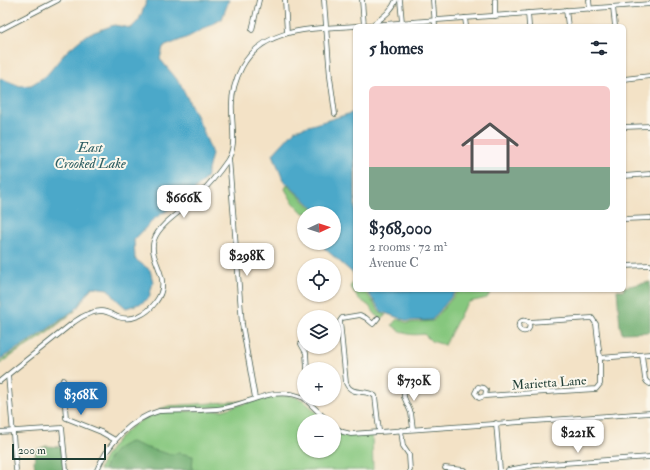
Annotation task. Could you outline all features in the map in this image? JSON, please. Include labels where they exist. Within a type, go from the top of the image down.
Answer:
[{"type":"street","points":[[0,30],[58,0]]},
{"type":"street","points":[[252,30],[259,0]]},
{"type":"street","points":[[285,0],[287,33]]},
{"type":"street","points":[[324,0],[330,77],[335,114]]},
{"type":"street","points":[[362,0],[364,24]]},
{"type":"street","points":[[372,24],[387,14],[394,6],[396,0]]},
{"type":"street","points":[[400,0],[403,23]]},
{"type":"street","points":[[433,0],[434,24]]},
{"type":"street","points":[[495,0],[495,16]]},
{"type":"street","points":[[589,0],[590,9]]},
{"type":"street","points":[[387,24],[650,4]]},
{"type":"street","points":[[613,7],[615,24]]},
{"type":"street","points":[[566,10],[568,24]]},
{"type":"street","points":[[528,13],[529,24]]},
{"type":"street","points":[[465,18],[466,24]]},
{"type":"street","points":[[255,398],[242,324],[229,157],[233,140],[233,93],[239,73],[251,54],[275,36],[287,33],[353,26]]},
{"type":"street","points":[[626,78],[650,76]]},
{"type":"street","points":[[626,127],[650,126]]},
{"type":"street","points":[[0,381],[74,322],[84,316],[102,311],[121,318],[133,318],[141,316],[150,309],[159,297],[163,283],[160,269],[153,251],[153,245],[157,233],[162,226],[196,198],[229,157]]},
{"type":"street","points":[[626,176],[650,174]]},
{"type":"street","points":[[626,219],[650,218]]},
{"type":"street","points":[[626,266],[650,265]]},
{"type":"street","points":[[378,318],[373,324],[360,315],[342,318],[340,321],[346,383],[349,389],[353,392],[368,392],[375,396],[379,432]]},
{"type":"street","name":"Marietta Lane","points":[[485,396],[596,389],[600,384],[600,358],[596,324],[592,318],[529,322]]},
{"type":"street","points":[[600,358],[650,354]]},
{"type":"street","points":[[642,355],[645,379],[650,384]]},
{"type":"street","points":[[8,375],[16,470]]},
{"type":"street","points":[[403,376],[404,397],[411,413],[413,429]]},
{"type":"street","points":[[62,380],[66,418],[101,432],[115,440]]},
{"type":"street","points":[[97,470],[102,459],[115,440],[140,419],[150,413],[159,411],[222,408],[269,395],[286,393],[297,395]]},
{"type":"street","points":[[313,406],[321,414]]},
{"type":"street","points":[[341,430],[351,434],[650,413]]},
{"type":"street","points":[[496,423],[500,470]]},
{"type":"street","points":[[0,432],[62,428],[66,470]]},
{"type":"street","points":[[401,430],[402,442],[409,455],[410,470]]},
{"type":"street","points":[[508,470],[535,465],[650,457]]},
{"type":"street","points":[[445,468],[464,470]]},
{"type":"green space","points":[[287,185],[310,206],[297,206],[285,189]]},
{"type":"green space","points":[[650,282],[650,332],[622,333],[617,292],[626,292],[626,287]]},
{"type":"green space","points":[[353,283],[353,290],[350,286]]},
{"type":"green space","points":[[354,292],[365,292],[381,313],[386,315],[380,320],[369,306],[358,298]]},
{"type":"green space","points":[[457,292],[491,292],[487,298],[469,302],[463,309],[445,345],[431,341],[424,334],[410,334],[403,332],[392,325],[397,319],[408,323],[433,321]]},
{"type":"green space","points":[[76,310],[42,337],[0,364],[0,361],[43,334]]},
{"type":"green space","points":[[290,395],[297,398],[297,406],[310,406],[318,414],[297,414],[297,458],[341,458],[341,433],[372,434],[373,470],[99,470],[103,460],[115,443],[131,427],[149,416],[159,412],[223,410],[269,396]]},
{"type":"green space","points":[[243,401],[222,407],[159,409],[169,406]]},
{"type":"green space","points":[[131,442],[168,454],[179,453],[193,456],[192,470],[104,470],[113,452],[121,446]]},
{"type":"green space","points":[[46,446],[62,447],[64,470],[35,470],[34,461],[36,450]]},
{"type":"water","name":"East Crooked Lake","points":[[147,0],[229,0],[222,19],[188,37],[163,47],[160,59],[180,83],[203,130],[212,154],[206,178],[188,197],[154,219],[134,240],[135,259],[150,270],[153,282],[149,298],[142,303],[126,308],[108,289],[92,287],[77,308],[42,333],[0,359],[0,78],[20,86],[31,85],[46,76],[66,52],[86,35],[114,25],[131,28],[139,20]]},
{"type":"water","points":[[353,113],[353,273],[341,263],[341,258],[335,258],[326,250],[341,250],[341,206],[311,206],[283,180],[273,154],[295,130]]},
{"type":"water","points":[[367,292],[455,292],[432,320],[408,321],[382,312]]}]
